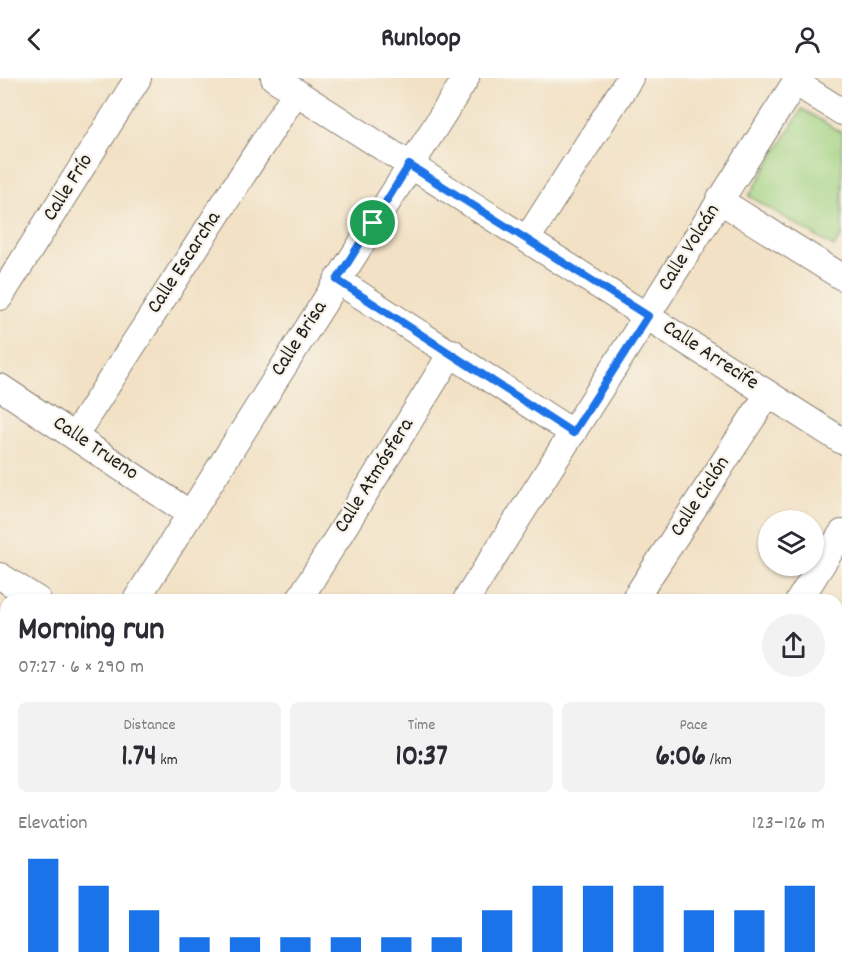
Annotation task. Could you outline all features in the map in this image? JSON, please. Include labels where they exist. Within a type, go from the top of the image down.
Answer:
[{"type":"street","name":"Calle Frío","points":[[0,297],[138,78]]},
{"type":"street","name":"Calle Arrecife","points":[[274,78],[842,441]]},
{"type":"street","name":"Calle Brisa","points":[[139,594],[466,78]]},
{"type":"street","points":[[527,239],[630,78]]},
{"type":"street","points":[[797,80],[842,112]]},
{"type":"street","name":"Calle Volcán","points":[[470,594],[797,80]]},
{"type":"street","name":"Calle Escarcha","points":[[75,435],[296,92]]},
{"type":"street","points":[[719,200],[842,277]]},
{"type":"street","points":[[337,280],[452,352],[573,433]]},
{"type":"street","name":"Calle Atmósfera","points":[[303,594],[452,352]]},
{"type":"street","name":"Calle Trueno","points":[[0,387],[189,513]]},
{"type":"street","name":"Calle Ciclón","points":[[638,594],[768,394]]},
{"type":"street","points":[[803,594],[842,533]]},
{"type":"street","points":[[0,576],[28,594]]},
{"type":"green space","points":[[802,109],[842,133],[842,235],[834,247],[749,196]]},
{"type":"route","points":[[409,165],[648,316],[573,433],[452,352],[337,280],[373,223],[409,165]]}]
